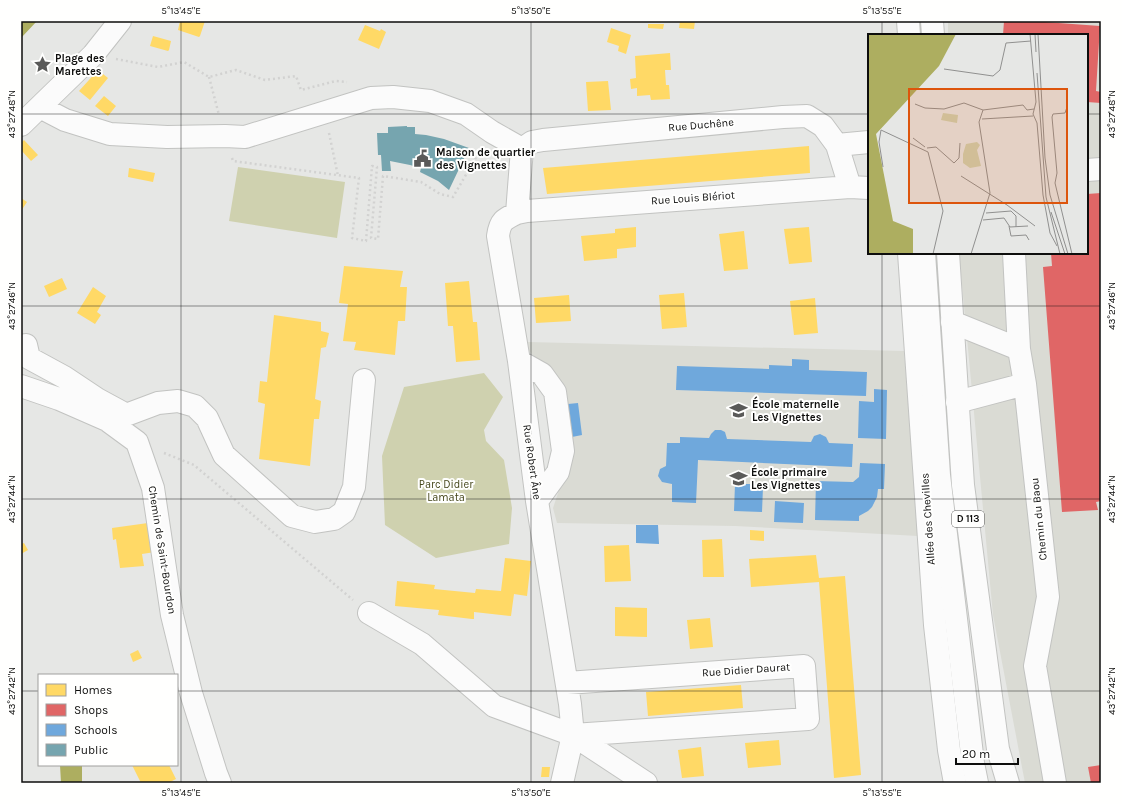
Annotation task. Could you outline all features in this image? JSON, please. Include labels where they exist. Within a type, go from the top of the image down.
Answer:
[{"type":"street","points":[[21,124],[93,55],[120,21]]},
{"type":"street","points":[[899,21],[900,34]]},
{"type":"street","points":[[908,21],[909,34]]},
{"type":"street","points":[[932,21],[933,34]]},
{"type":"street","points":[[40,107],[64,120],[110,134],[167,138],[225,136],[245,138],[371,98],[393,97],[430,101],[466,114],[492,132],[522,149],[517,213]]},
{"type":"street","name":"Rue Duchêne","points":[[522,149],[532,142],[543,140],[807,116],[823,126],[837,145],[860,187]]},
{"type":"street","points":[[837,145],[868,142]]},
{"type":"street","points":[[1088,170],[1101,169]]},
{"type":"street","name":"Rue Louis Blériot","points":[[517,213],[527,211],[860,187]]},
{"type":"street","name":"Rue Robert Âne","points":[[517,213],[505,219],[499,227],[498,236],[519,361],[537,501],[570,704],[573,735],[562,783]]},
{"type":"street","name":"Allée des Chevilles","points":[[910,254],[935,625],[949,750],[955,783]]},
{"type":"street","name":"D 113","points":[[924,254],[939,475],[976,776]]},
{"type":"street","name":"D 113","points":[[948,254],[963,485],[998,749],[1008,783]]},
{"type":"street","name":"Chemin du Baou","points":[[1014,254],[1019,349],[1025,384],[1048,597],[1035,666],[1055,783]]},
{"type":"street","points":[[952,322],[1019,349]]},
{"type":"street","points":[[26,345],[29,358],[64,377],[97,399],[126,415],[158,403],[178,401],[195,406],[207,418],[224,455],[292,516],[315,522],[334,519],[344,512],[354,487],[364,380]]},
{"type":"street","points":[[519,361],[542,374],[555,392],[563,452],[558,472],[537,501]]},
{"type":"street","points":[[958,402],[1025,384]]},
{"type":"street","points":[[21,386],[59,399],[107,420],[137,442]]},
{"type":"street","name":"Chemin de Saint-Bourdon","points":[[126,415],[153,488],[172,614],[191,693],[220,783]]},
{"type":"street","points":[[369,614],[422,644],[494,706],[573,735],[646,783]]},
{"type":"street","name":"Rue Didier Daurat","points":[[567,683],[804,666],[808,719],[573,735]]},
{"type":"path","points":[[93,55],[158,67],[184,62],[209,77],[233,161],[359,178],[352,238],[366,241],[372,166],[377,167],[371,238],[378,239],[383,176],[421,182],[440,194],[453,197],[492,132]]},
{"type":"path","points":[[209,77],[236,70],[265,80],[296,76],[301,90],[336,81],[349,82]]},
{"type":"path","points":[[325,113],[338,176]]},
{"type":"path","points":[[137,442],[194,465],[369,614]]},
{"type":"shaded area","points":[[21,21],[37,21],[21,38]]},
{"type":"shaded area","points":[[948,21],[1101,21],[1101,783],[1025,783],[993,615],[959,254],[1088,254],[1088,34],[948,34]]},
{"type":"shaded area","points":[[528,342],[904,351],[918,536],[735,526],[557,523],[553,508],[573,448],[572,432],[565,389],[529,351]]},
{"type":"shaded area","points":[[60,766],[82,766],[82,783],[61,783]]},
{"type":"green space","points":[[238,167],[345,182],[337,238],[229,221]]},
{"type":"green space","name":"Parc Didier Lamata","points":[[484,373],[503,397],[484,430],[486,441],[504,460],[512,508],[509,544],[436,558],[385,525],[382,456],[404,387]]},
{"type":"building: Homes","points":[[180,21],[205,21],[200,36],[199,37],[178,30]]},
{"type":"building: Homes","points":[[680,21],[695,21],[694,29],[679,28]]},
{"type":"building: Homes","points":[[648,24],[664,24],[663,29],[648,28]]},
{"type":"building: Homes","points":[[365,25],[380,31],[381,29],[386,32],[379,49],[358,40]]},
{"type":"building: Homes","points":[[611,28],[631,35],[626,54],[618,51],[619,46],[607,42]]},
{"type":"building: Homes","points":[[153,36],[171,41],[169,50],[150,46]]},
{"type":"building: Homes","points":[[670,53],[671,70],[665,70],[666,85],[669,85],[670,99],[651,100],[650,95],[637,96],[637,88],[631,89],[630,79],[636,78],[635,56]]},
{"type":"building: Homes","points":[[98,70],[108,78],[90,100],[79,91]]},
{"type":"building: Homes","points":[[608,81],[611,110],[588,111],[586,82]]},
{"type":"building: Homes","points":[[104,96],[116,106],[108,116],[95,106]]},
{"type":"building: Homes","points":[[24,140],[38,155],[31,161],[21,150],[21,143]]},
{"type":"building: Homes","points":[[809,146],[810,173],[547,194],[543,168]]},
{"type":"building: Homes","points":[[129,168],[155,173],[153,182],[128,177]]},
{"type":"building: Homes","points":[[21,198],[27,202],[21,211]]},
{"type":"building: Homes","points":[[636,227],[636,247],[617,249],[617,258],[584,261],[581,236],[615,233],[615,229]]},
{"type":"building: Homes","points":[[809,227],[812,262],[789,264],[784,229]]},
{"type":"building: Homes","points":[[744,231],[748,269],[724,271],[719,234]]},
{"type":"building: Homes","points":[[344,266],[403,271],[400,287],[407,287],[405,321],[398,321],[395,355],[354,350],[356,342],[343,341],[348,304],[339,303]]},
{"type":"building: Homes","points":[[62,278],[67,289],[49,297],[44,286]]},
{"type":"building: Homes","points":[[469,281],[473,322],[477,322],[480,360],[456,362],[453,326],[448,326],[445,283]]},
{"type":"building: Homes","points":[[93,287],[106,296],[97,312],[101,315],[95,324],[77,313]]},
{"type":"building: Homes","points":[[684,293],[687,327],[662,329],[659,295]]},
{"type":"building: Homes","points":[[569,295],[571,321],[536,323],[534,298]]},
{"type":"building: Homes","points":[[815,298],[818,333],[794,335],[790,301]]},
{"type":"building: Homes","points":[[274,315],[321,322],[321,331],[329,333],[326,347],[321,348],[315,399],[321,401],[319,419],[314,419],[310,466],[259,459],[265,404],[258,402],[260,381],[267,382]]},
{"type":"building: Homes","points":[[148,523],[155,552],[142,554],[144,566],[120,568],[116,539],[113,540],[112,528]]},
{"type":"building: Homes","points":[[750,530],[764,531],[764,541],[750,540]]},
{"type":"building: Homes","points":[[722,539],[724,577],[703,577],[702,540]]},
{"type":"building: Homes","points":[[24,543],[28,550],[21,554],[21,544]]},
{"type":"building: Homes","points":[[629,545],[631,581],[605,582],[604,546]]},
{"type":"building: Homes","points":[[816,555],[819,578],[845,576],[861,775],[834,778],[819,582],[751,587],[749,559]]},
{"type":"building: Homes","points":[[505,558],[531,561],[527,596],[514,594],[511,616],[474,612],[474,619],[472,619],[438,615],[439,610],[395,606],[397,581],[435,585],[434,589],[475,593],[476,589],[501,591]]},
{"type":"building: Homes","points":[[615,607],[647,608],[647,637],[615,636]]},
{"type":"building: Homes","points":[[710,618],[713,647],[690,649],[687,620]]},
{"type":"building: Homes","points":[[138,650],[142,658],[133,662],[130,654]]},
{"type":"building: Homes","points":[[741,685],[743,708],[648,716],[646,692]]},
{"type":"building: Homes","points":[[779,740],[781,765],[748,768],[745,743]]},
{"type":"building: Homes","points":[[701,747],[704,776],[682,778],[678,750]]},
{"type":"building: Homes","points":[[132,766],[170,766],[176,779],[168,783],[141,783]]},
{"type":"building: Homes","points":[[542,767],[550,767],[549,777],[541,777]]},
{"type":"building: Shops","points":[[1004,21],[1031,21],[1100,26],[1096,91],[1101,92],[1101,103],[1088,102],[1088,34],[1003,34]]},
{"type":"building: Shops","points":[[1101,193],[1101,501],[1096,502],[1098,510],[1062,512],[1043,267],[1052,266],[1051,254],[1088,254],[1088,194]]},
{"type":"building: Shops","points":[[1101,765],[1101,783],[1091,783],[1088,767]]},
{"type":"building: Schools","points":[[792,359],[809,360],[809,370],[867,372],[866,396],[676,390],[677,366],[769,369],[769,365],[792,366]]},
{"type":"building: Schools","points":[[874,389],[887,390],[886,439],[858,438],[859,401],[874,402]]},
{"type":"building: Schools","points":[[578,403],[582,435],[572,437],[568,404]]},
{"type":"building: Schools","points":[[715,430],[725,432],[727,439],[811,442],[814,436],[820,434],[826,437],[829,443],[853,444],[852,467],[698,460],[696,503],[672,502],[672,484],[662,482],[658,476],[660,469],[666,466],[667,443],[680,443],[680,437],[709,438]]},
{"type":"building: Schools","points":[[860,463],[885,464],[884,489],[878,489],[877,497],[872,507],[859,516],[859,521],[815,520],[816,481],[853,482],[859,477]]},
{"type":"building: Schools","points":[[735,484],[758,484],[758,487],[763,487],[762,512],[734,511]]},
{"type":"building: Schools","points":[[775,501],[804,503],[803,523],[774,522]]},
{"type":"building: Schools","points":[[636,525],[658,525],[659,544],[636,543]]},
{"type":"building: Public","name":"Maison de quartier des Vignettes","points":[[388,127],[415,127],[415,134],[444,139],[469,148],[449,190],[438,181],[420,172],[421,168],[390,161],[391,171],[382,171],[381,155],[378,155],[377,133],[388,133]]},
{"type":"place","name":"Plage des Marettes","points":[[42,64]]},
{"type":"place","name":"Maison de quartier des Vignettes","points":[[423,158]]},
{"type":"place","name":"École maternelle Les Vignettes","points":[[739,410]]},
{"type":"place","name":"École primaire Les Vignettes","points":[[738,478]]}]
